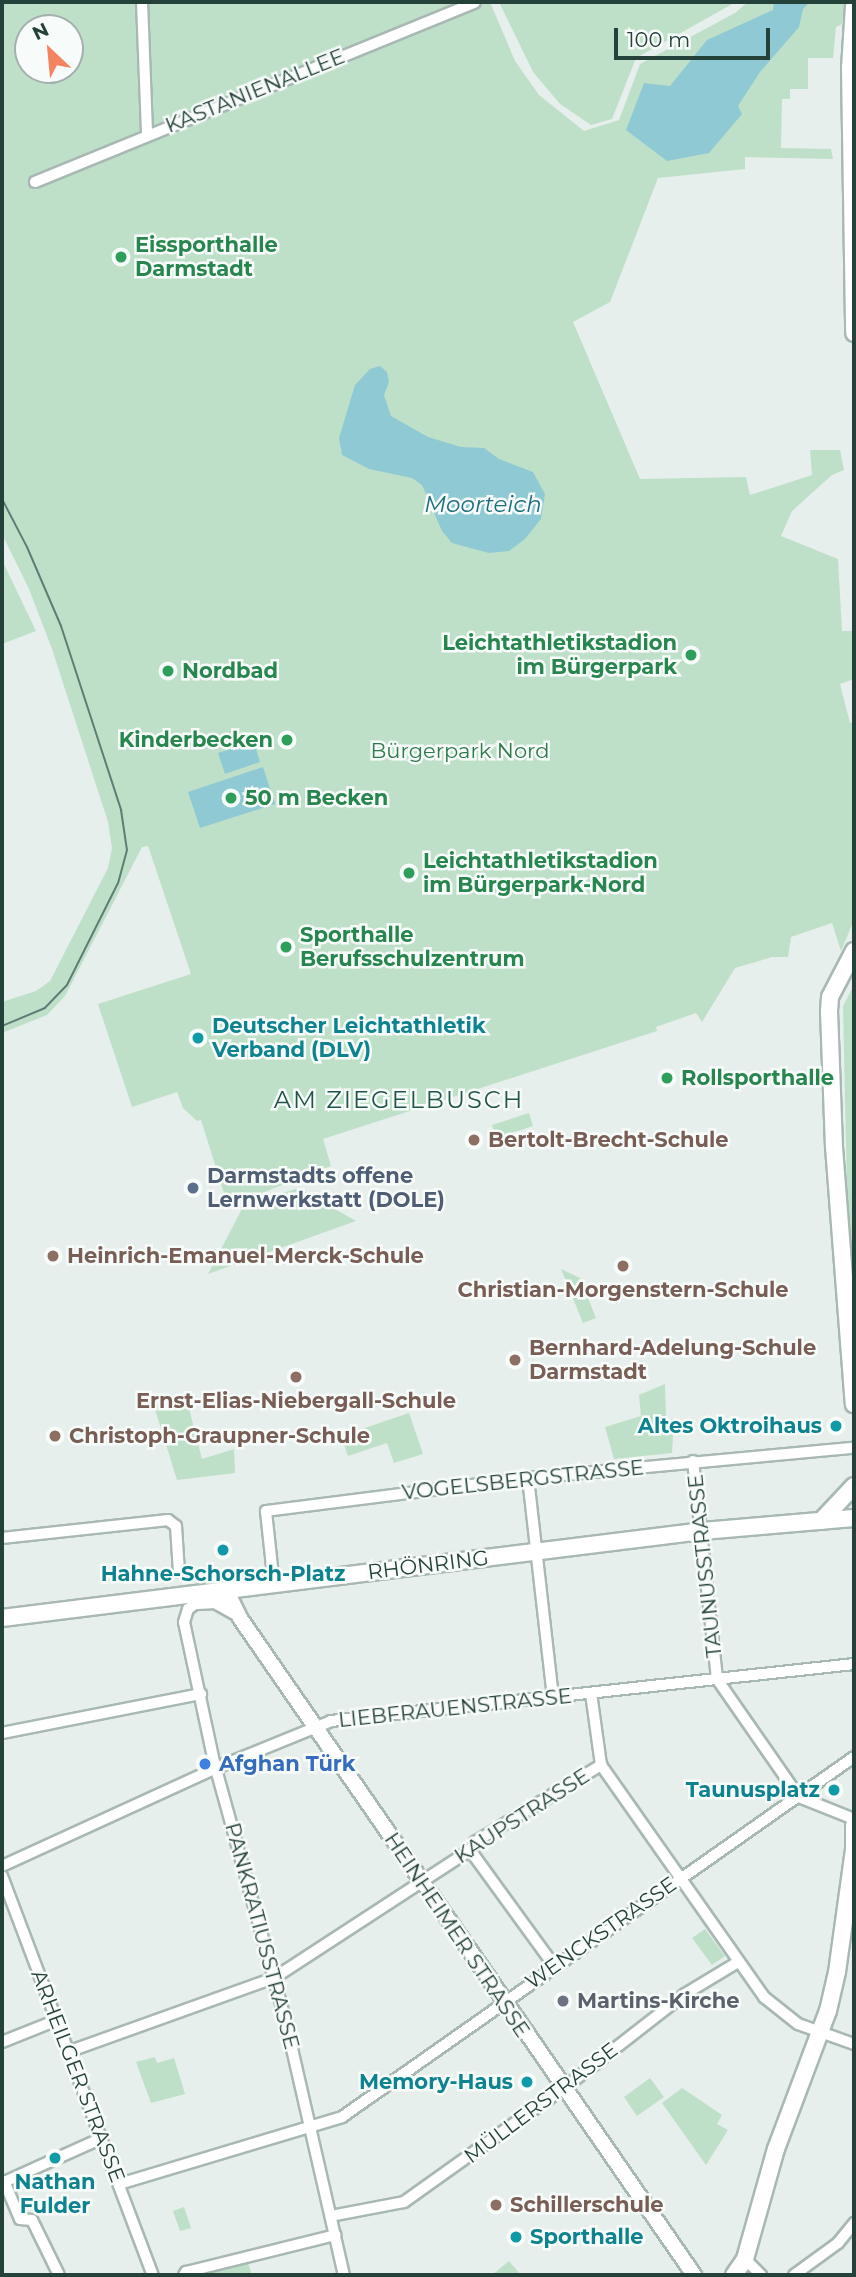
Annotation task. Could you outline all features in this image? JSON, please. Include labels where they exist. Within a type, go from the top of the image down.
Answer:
[{"type":"main road","points":[[854,6],[850,68],[854,333]]},
{"type":"main road","points":[[854,951],[830,997],[829,1011],[834,1147],[854,1396]]},
{"type":"main road","points":[[821,1521],[854,1486]]},
{"type":"main road","name":"RHÖNRING","points":[[2,1618],[702,1531],[854,1518]]},
{"type":"main road","points":[[118,1604],[127,1610],[198,1602]]},
{"type":"main road","points":[[734,2275],[745,2259],[776,2150],[820,2034],[837,1972],[854,1849],[854,1826]]},
{"type":"street","points":[[142,2],[147,135]]},
{"type":"street","name":"KASTANIENALLEE","points":[[35,182],[475,2]]},
{"type":"street","name":"VOGELSBERGSTRASSE","points":[[274,1585],[266,1511],[528,1478],[854,1448]]},
{"type":"street","name":"TAUNUSSTRASSE","points":[[693,1461],[717,1679],[799,1797]]},
{"type":"street","points":[[528,1478],[553,1696]]},
{"type":"street","points":[[2,1538],[168,1520],[176,1525],[179,1572]]},
{"type":"street","name":"HEINHEIMER STRASSE","points":[[227,1591],[236,1612],[420,1882],[508,1998],[563,2088],[694,2275]]},
{"type":"street","points":[[198,1602],[215,1601],[236,1612]]},
{"type":"street","name":"PANKRATIUSSTRASSE","points":[[198,1602],[188,1609],[184,1622],[216,1768],[274,1978],[311,2125],[344,2275]]},
{"type":"street","name":"LIEBFRAUENSTRASSE","points":[[2,1866],[216,1768],[331,1721],[854,1664]]},
{"type":"street","points":[[591,1693],[601,1765],[764,1997],[777,2010],[820,2034],[854,2044]]},
{"type":"street","points":[[2,1733],[201,1694]]},
{"type":"street","name":"WENCKSTRASSE","points":[[119,2184],[342,2117],[854,1757]]},
{"type":"street","name":"KAUPSTRASSE","points":[[70,2051],[274,1978],[470,1850],[475,1842],[601,1765]]},
{"type":"street","points":[[799,1797],[854,1819]]},
{"type":"street","points":[[470,1850],[555,1967]]},
{"type":"street","name":"ARHEILGER STRASSE","points":[[2,1876],[153,2275]]},
{"type":"street","name":"MÜLLERSTRASSE","points":[[331,2216],[404,2202],[563,2088],[685,1994],[738,1962]]},
{"type":"street","points":[[2,2042],[57,2020]]},
{"type":"street","points":[[59,2275],[32,2220],[20,2219],[3,2182],[100,2138]]},
{"type":"street","points":[[794,2275],[838,2243],[854,2223]]},
{"type":"street","points":[[184,2275],[186,2272],[335,2235]]},
{"type":"street","points":[[745,2259],[761,2275]]},
{"type":"green space","name":"Bürgerpark Nord","points":[[2,2],[490,2],[515,61],[539,95],[584,131],[619,120],[640,64],[735,13],[748,2],[846,2],[842,24],[836,27],[833,58],[808,58],[808,89],[790,89],[790,99],[782,99],[781,148],[831,149],[833,159],[745,157],[745,169],[658,178],[610,302],[573,322],[640,479],[746,477],[750,495],[812,475],[810,450],[840,450],[844,470],[832,475],[792,511],[781,536],[838,559],[842,631],[854,631],[854,679],[840,684],[850,723],[854,723],[854,920],[841,951],[832,923],[791,937],[788,957],[772,957],[735,968],[702,1022],[696,1013],[656,1027],[657,1031],[323,1139],[331,1166],[228,1206],[201,1120],[197,1121],[183,1108],[177,1092],[132,1107],[98,1004],[191,974],[148,846],[142,847],[65,996],[47,1015],[2,1033],[2,1002],[36,991],[50,981],[108,868],[112,848],[108,822],[52,649],[29,589],[2,534]]},
{"type":"green space","points":[[499,2],[736,2],[636,58],[612,119],[591,125],[560,104],[533,72]]},
{"type":"green space","points":[[2,560],[36,631],[2,644]]},
{"type":"green space","points":[[854,985],[854,1307],[847,1188],[843,1006]]},
{"type":"green space","points":[[529,1113],[533,1126],[496,1138],[492,1125]]},
{"type":"green space","points":[[298,1188],[356,1221],[208,1274],[243,1207]]},
{"type":"green space","points":[[561,1269],[580,1278],[596,1318],[583,1323]]},
{"type":"green space","points":[[665,1384],[666,1418],[674,1419],[672,1453],[614,1459],[605,1427],[641,1416],[639,1395]]},
{"type":"green space","points":[[186,1397],[202,1459],[234,1449],[235,1473],[177,1480],[154,1406]]},
{"type":"green space","points":[[409,1413],[423,1454],[394,1463],[387,1443],[348,1456],[341,1436]]},
{"type":"green space","points":[[705,1929],[725,1956],[712,1965],[692,1938]]},
{"type":"green space","points":[[155,2057],[157,2063],[174,2058],[185,2094],[151,2103],[136,2062]]},
{"type":"green space","points":[[650,2078],[664,2097],[637,2116],[624,2097]]},
{"type":"green space","points":[[682,2088],[722,2115],[717,2124],[728,2130],[706,2165],[662,2103]]},
{"type":"green space","points":[[184,2207],[191,2228],[180,2231],[173,2211]]},
{"type":"green space","points":[[509,2261],[521,2275],[492,2275]]},
{"type":"green space","points":[[248,2263],[252,2275],[201,2275]]},
{"type":"water","points":[[774,2],[810,2],[803,9],[799,27],[760,72],[738,106],[742,114],[709,153],[667,161],[626,130],[644,83],[670,86],[707,40],[773,10]]},
{"type":"water","name":"Moorteich","points":[[380,366],[387,372],[389,382],[384,395],[391,416],[428,437],[461,447],[484,448],[499,459],[533,472],[545,494],[541,519],[525,539],[509,551],[489,553],[452,543],[442,531],[422,485],[412,478],[369,469],[342,455],[339,438],[355,385],[370,369]]},
{"type":"water","points":[[254,742],[260,762],[225,774],[218,753]]},
{"type":"water","name":"50 m Becken","points":[[263,767],[275,804],[200,828],[188,792]]},
{"type":"tram line","points":[[2,499],[27,547],[61,626],[121,810],[127,850],[118,883],[67,985],[45,1008],[2,1026]]},
{"type":"place","name":"Eissporthalle Darmstadt","points":[[121,257]]},
{"type":"place","name":"Leichtathletikstadion im Bürgerpark","points":[[691,655]]},
{"type":"place","name":"Nordbad","points":[[168,671]]},
{"type":"place","name":"Kinderbecken","points":[[287,740]]},
{"type":"place","name":"50 m Becken","points":[[231,798]]},
{"type":"place","name":"Leichtathletikstadion im Bürgerpark-Nord","points":[[409,873]]},
{"type":"place","name":"Sporthalle Berufsschulzentrum","points":[[286,947]]},
{"type":"place","name":"Deutscher Leichtathletik Verband (DLV)","points":[[198,1038]]},
{"type":"place","name":"Rollsporthalle","points":[[667,1078]]},
{"type":"place","name":"Bertolt-Brecht-Schule","points":[[474,1140]]},
{"type":"place","name":"Darmstadts offene Lernwerkstatt (DOLE)","points":[[193,1188]]},
{"type":"place","name":"Heinrich-Emanuel-Merck-Schule","points":[[53,1256]]},
{"type":"place","name":"Christian-Morgenstern-Schule","points":[[623,1266]]},
{"type":"place","name":"Bernhard-Adelung-Schule Darmstadt","points":[[515,1360]]},
{"type":"place","name":"Ernst-Elias-Niebergall-Schule","points":[[296,1377]]},
{"type":"place","name":"Altes Oktroihaus","points":[[836,1426]]},
{"type":"place","name":"Christoph-Graupner-Schule","points":[[55,1436]]},
{"type":"place","name":"Hahne-Schorsch-Platz","points":[[223,1550]]},
{"type":"place","name":"Afghan Türk","points":[[205,1764]]},
{"type":"place","name":"Taunusplatz","points":[[834,1790]]},
{"type":"place","name":"Martins-Kirche","points":[[563,2001]]},
{"type":"place","name":"Memory-Haus","points":[[527,2082]]},
{"type":"place","name":"Nathan Fulder","points":[[55,2158]]},
{"type":"place","name":"Schillerschule","points":[[496,2205]]},
{"type":"place","name":"Sporthalle","points":[[516,2237]]},
{"type":"district","name":"AM ZIEGELBUSCH","points":[[399,1100]]}]
